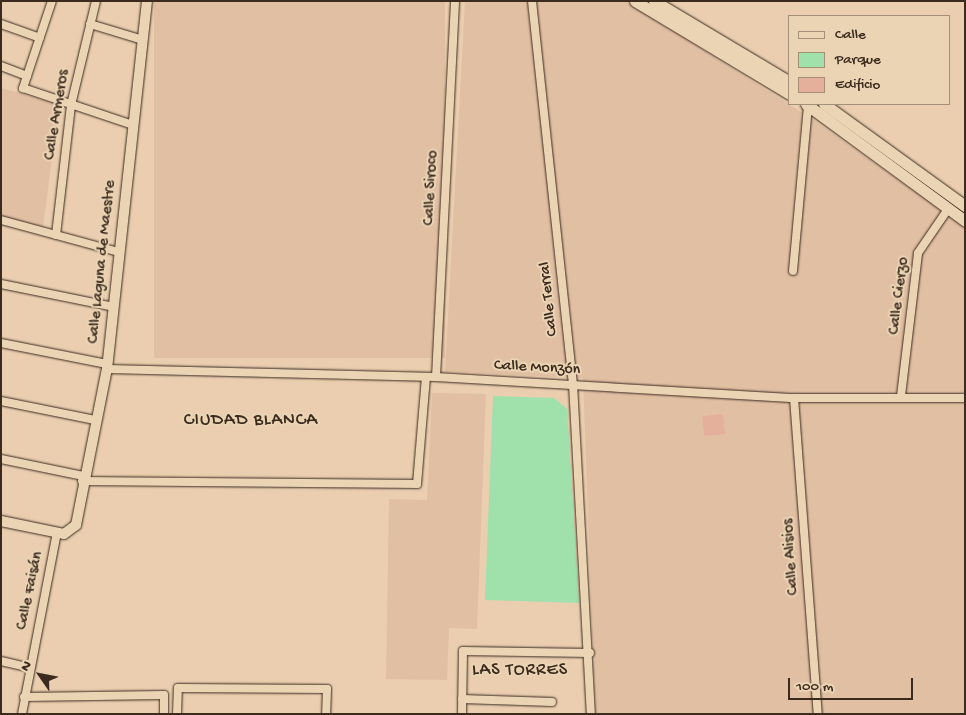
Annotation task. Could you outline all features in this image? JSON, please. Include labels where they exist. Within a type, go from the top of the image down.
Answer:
[{"type":"main road","points":[[635,1],[788,93]]},
{"type":"main road","points":[[654,1],[788,81]]},
{"type":"main road","points":[[808,105],[965,221]]},
{"type":"main road","points":[[825,105],[965,206]]},
{"type":"street","points":[[52,1],[23,88],[133,125]]},
{"type":"street","name":"Calle Armeros","points":[[56,235],[71,105],[96,1]]},
{"type":"street","name":"Calle Laguna de Maestre","points":[[57,533],[70,533],[76,525],[83,479],[107,366],[147,1]]},
{"type":"street","name":"Calle Siroco","points":[[436,377],[455,1]]},
{"type":"street","name":"Calle Terral","points":[[532,1],[573,384],[590,653],[591,714]]},
{"type":"street","points":[[1,24],[40,38]]},
{"type":"street","points":[[90,24],[143,40]]},
{"type":"street","points":[[1,66],[27,76]]},
{"type":"street","points":[[793,271],[807,105]]},
{"type":"street","name":"Calle Cierzo","points":[[901,396],[918,253],[948,209]]},
{"type":"street","points":[[1,220],[119,252]]},
{"type":"street","points":[[1,284],[114,307]]},
{"type":"street","name":"Calle Monzón","points":[[1,343],[107,366],[436,377],[794,398],[901,396],[965,398]]},
{"type":"street","points":[[1,459],[83,479],[126,484],[202,479],[417,484],[426,377]]},
{"type":"street","name":"Calle Alisios","points":[[794,398],[818,714]]},
{"type":"street","points":[[1,401],[96,420]]},
{"type":"street","points":[[1,522],[57,533]]},
{"type":"street","name":"Calle Faisán","points":[[22,714],[28,667],[57,533]]},
{"type":"street","points":[[462,714],[463,651],[590,653]]},
{"type":"street","points":[[1,661],[28,667]]},
{"type":"street","points":[[177,714],[178,688],[326,689],[326,714]]},
{"type":"street","points":[[24,697],[164,695],[164,714]]},
{"type":"street","points":[[462,699],[552,702]]},
{"type":"shaded area","points":[[154,1],[445,1],[445,358],[154,358]]},
{"type":"shaded area","points":[[465,1],[626,1],[812,119],[965,227],[965,714],[595,714],[583,378],[445,372]]},
{"type":"shaded area","points":[[1,88],[59,104],[43,227],[1,216]]},
{"type":"shaded area","points":[[432,393],[486,394],[477,629],[449,628],[447,680],[386,679],[389,499],[427,500]]},
{"type":"green space","points":[[493,396],[554,398],[567,409],[579,603],[485,600]]},
{"type":"building","points":[[723,414],[725,434],[704,436],[702,416]]},
{"type":"district","name":"CIUDAD BLANCA","points":[[251,421]]},
{"type":"district","name":"LAS TORRES","points":[[520,671]]}]
